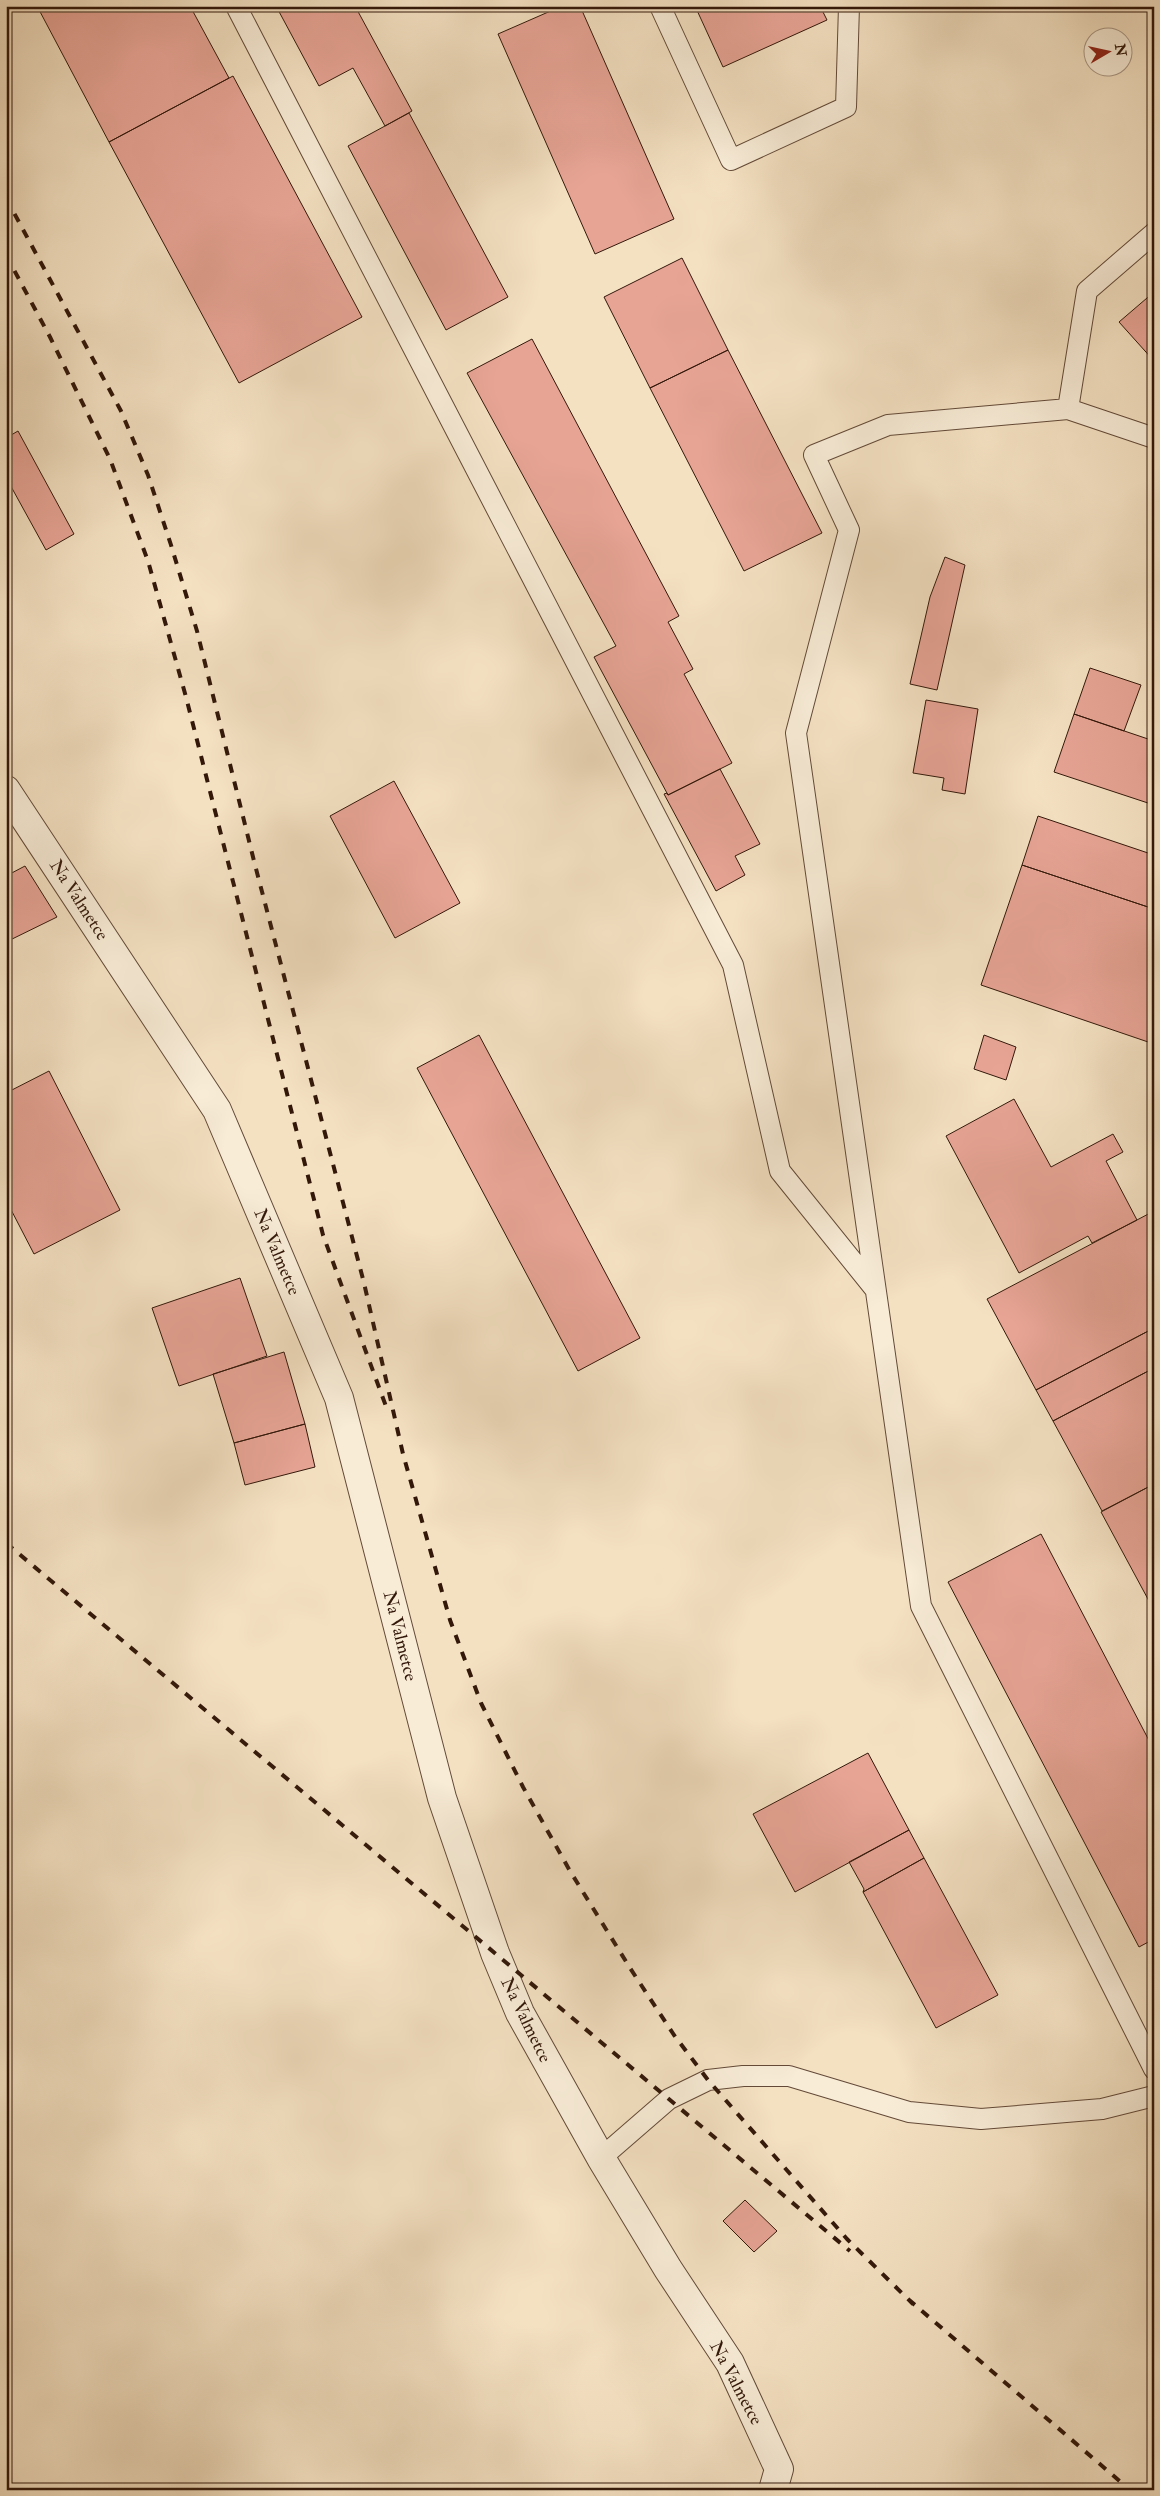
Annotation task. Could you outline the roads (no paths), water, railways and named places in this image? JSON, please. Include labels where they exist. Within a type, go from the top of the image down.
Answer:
[{"type":"street","name":"Na Valmetce","points":[[6,790],[217,1110],[339,1398],[442,1798],[495,1953],[520,2013],[601,2158],[668,2269],[730,2363],[779,2483]]},
{"type":"lane","points":[[236,6],[733,965],[780,1171],[876,1290]]},
{"type":"lane","points":[[660,6],[730,160],[846,107],[849,6]]},
{"type":"lane","points":[[1068,409],[1087,292],[1154,233]]},
{"type":"lane","points":[[1154,438],[1068,409],[888,424],[814,455],[849,530],[796,733],[921,1606],[1154,2069]]},
{"type":"lane","points":[[601,2158],[669,2099],[708,2080],[789,2076],[909,2112],[981,2119],[1102,2109],[1154,2096]]},
{"type":"railway","points":[[6,198],[121,411],[148,475],[171,545],[197,631],[254,861],[364,1283],[403,1454],[450,1620],[481,1703],[523,1787],[570,1871],[674,2035],[708,2080],[847,2239],[913,2304]]},
{"type":"railway","points":[[6,255],[50,337],[110,459],[148,561],[186,697],[323,1235],[387,1409]]},
{"type":"railway","points":[[6,1543],[850,2251]]},
{"type":"railway","points":[[908,2299],[1130,2490]]}]
